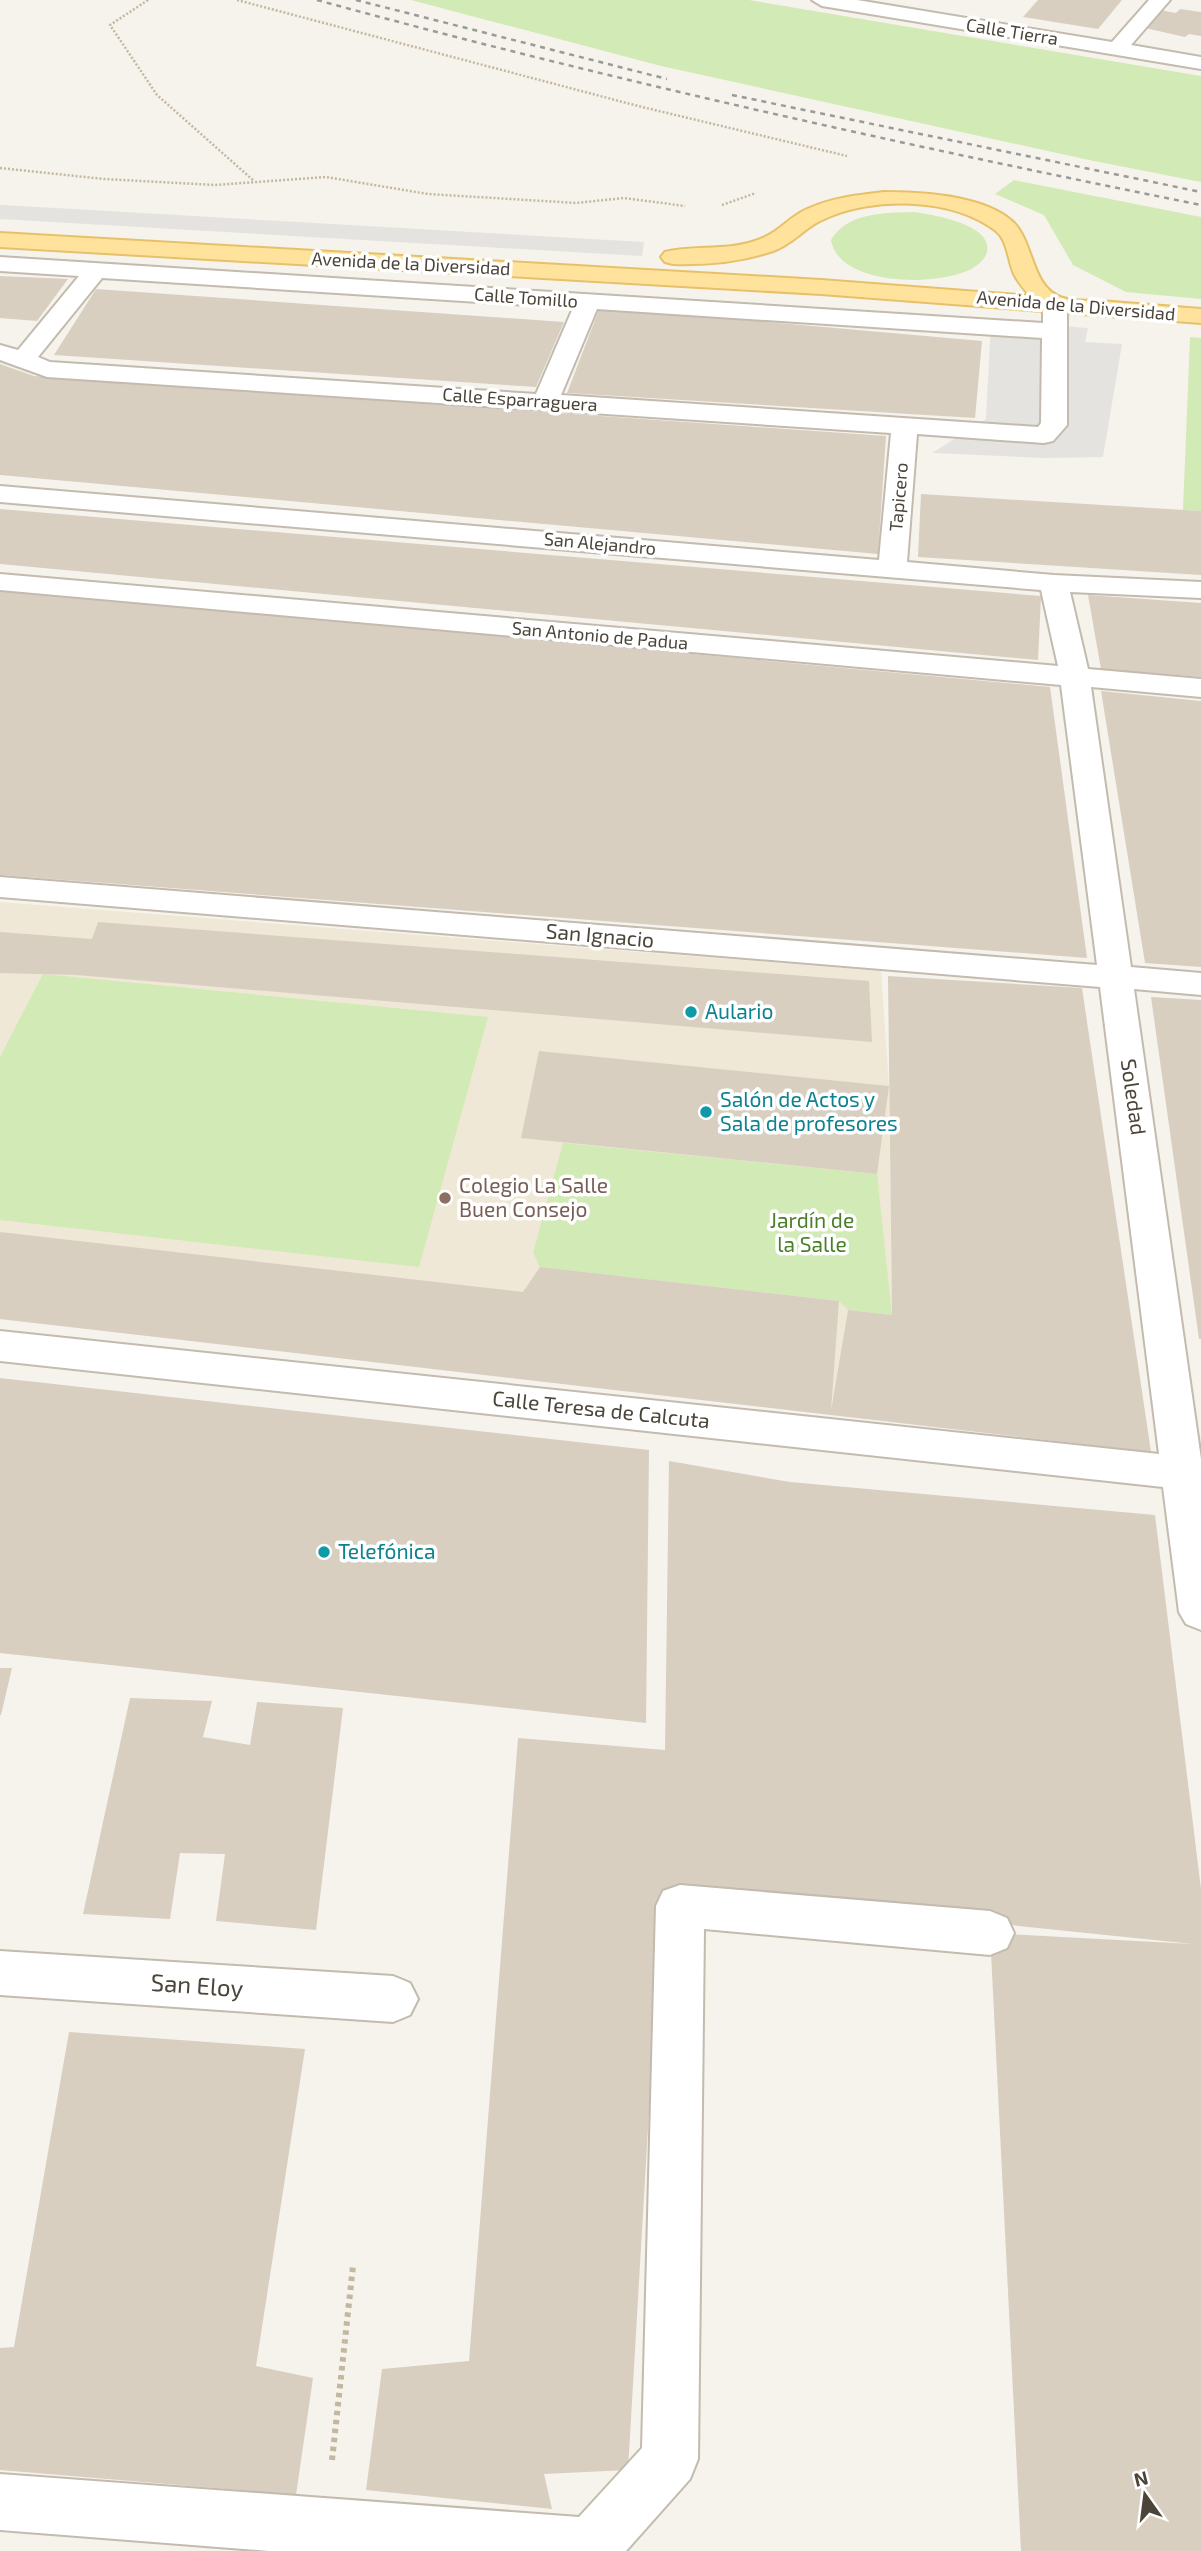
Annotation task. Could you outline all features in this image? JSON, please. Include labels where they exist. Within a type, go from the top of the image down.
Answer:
[{"type":"main road","name":"Avenida de la Diversidad","points":[[0,219],[679,258],[747,251],[791,252],[812,215],[835,207],[886,199],[937,201],[977,212],[1007,228],[1019,257],[1013,267],[1001,277],[984,286],[950,296]]},
{"type":"main road","name":"Avenida de la Diversidad","points":[[0,240],[821,287],[1201,316]]},
{"type":"main road","points":[[791,252],[805,275],[821,287]]},
{"type":"main road","points":[[1019,257],[1038,291],[1055,305]]},
{"type":"street","name":"Calle Tierra","points":[[822,0],[1201,63]]},
{"type":"street","points":[[1117,49],[1160,0]]},
{"type":"street","name":"Calle Tomillo","points":[[0,264],[1053,331]]},
{"type":"street","points":[[12,356],[96,270]]},
{"type":"street","points":[[545,402],[588,302]]},
{"type":"street","points":[[1053,331],[1055,305]]},
{"type":"street","name":"Calle Esparraguera","points":[[12,356],[47,369],[1044,435],[1054,425],[1053,331]]},
{"type":"street","name":"Tapicero","points":[[892,569],[905,426]]},
{"type":"street","name":"San Alejandro","points":[[0,494],[1054,583],[1201,590]]},
{"type":"street","name":"San Antonio de Padua","points":[[0,582],[1201,688]]},
{"type":"street","name":"Soledad","points":[[1054,583],[1075,678],[1192,1474],[1201,1612]]},
{"type":"street","name":"San Ignacio","points":[[0,887],[1201,984]]},
{"type":"street","name":"Calle Teresa de Calcuta","points":[[0,1346],[1192,1474]]},
{"type":"street","points":[[0,2502],[591,2547],[670,2459],[680,1906],[990,1933]]},
{"type":"street","name":"San Eloy","points":[[0,1973],[393,1998]]},
{"type":"path","points":[[148,0],[110,25],[157,95],[255,182]]},
{"type":"path","points":[[237,0],[638,106],[852,159],[838,159]]},
{"type":"path","points":[[0,168],[104,179],[215,185],[326,177],[428,194],[576,203],[624,198],[692,206]]},
{"type":"path","points":[[713,205],[723,205],[761,191]]},
{"type":"path","points":[[326,2527],[353,2266]]},
{"type":"shaded area","points":[[0,205],[644,242],[642,256],[0,219]]},
{"type":"shaded area","points":[[991,321],[1088,328],[1085,342],[1122,344],[1103,457],[1043,458],[932,453],[986,419]]},
{"type":"shaded area","name":"Colegio La Salle Buen Consejo","points":[[0,902],[881,971],[889,1086],[892,1315],[848,1310],[830,1414],[0,1319]]},
{"type":"green space","points":[[411,0],[749,0],[1201,76],[1201,182],[661,66]]},
{"type":"green space","points":[[1014,180],[1201,217],[1201,299],[1126,292],[1073,265],[1044,215],[995,194]]},
{"type":"green space","points":[[914,212],[972,228],[981,234],[986,242],[985,257],[973,268],[958,274],[916,280],[893,279],[871,275],[852,267],[838,255],[831,240],[838,231],[857,219],[879,214]]},
{"type":"green space","points":[[1190,337],[1201,338],[1201,511],[1183,510]]},
{"type":"green space","points":[[43,974],[488,1017],[419,1267],[0,1220],[0,1057]]},
{"type":"green space","name":"Jardín de la Salle","points":[[563,1143],[877,1174],[892,1315],[848,1310],[839,1301],[540,1267],[533,1253]]},
{"type":"building","points":[[1038,0],[1122,0],[1098,29],[1023,17]]},
{"type":"building","points":[[1180,9],[1201,12],[1201,36],[1189,34],[1185,37],[1145,28],[1160,10],[1176,13]]},
{"type":"building","points":[[0,276],[68,279],[37,321],[0,318]]},
{"type":"building","points":[[96,289],[564,322],[536,387],[54,355]]},
{"type":"building","points":[[600,307],[982,341],[975,418],[567,393]]},
{"type":"building","points":[[0,364],[34,376],[886,436],[878,554],[0,475]]},
{"type":"building","points":[[921,494],[1201,511],[1201,575],[918,557]]},
{"type":"building","points":[[0,509],[1041,596],[1038,660],[0,564]]},
{"type":"building","points":[[0,590],[1050,687],[1087,958],[0,875]]},
{"type":"building","points":[[1088,595],[1201,603],[1201,677],[1101,669]]},
{"type":"building","points":[[1101,691],[1201,701],[1201,967],[1145,963]]},
{"type":"building","name":"Aulario","points":[[98,922],[869,981],[872,1042],[76,975],[0,973],[0,932],[92,939]]},
{"type":"building","points":[[888,976],[1082,988],[1151,1452],[0,1319],[0,1232],[523,1292],[540,1267],[839,1301],[831,1410],[848,1310],[892,1315]]},
{"type":"building","points":[[1151,997],[1201,1000],[1201,1339],[1199,1339]]},
{"type":"building","name":"Salón de Actos y Sala de profesores","points":[[539,1051],[889,1086],[877,1174],[521,1138]]},
{"type":"building","name":"Telefónica","points":[[0,1378],[649,1450],[646,1723],[0,1653]]},
{"type":"building","points":[[669,1461],[790,1482],[1155,1515],[1201,1889],[1201,2551],[1021,2551],[990,1933],[1193,1944],[662,1889],[628,2470],[544,2474],[552,2509],[366,2490],[382,2369],[469,2361],[518,1738],[665,1750]]},
{"type":"building","points":[[0,1668],[12,1668],[1,1715],[0,1715]]},
{"type":"building","points":[[130,1698],[212,1701],[203,1737],[250,1745],[257,1702],[343,1708],[316,1930],[216,1921],[225,1854],[180,1853],[170,1919],[83,1914]]},
{"type":"building","points":[[69,2032],[305,2049],[256,2366],[313,2378],[296,2495],[0,2470],[0,2348],[14,2347]]},
{"type":"railway","points":[[317,0],[757,110],[1201,205]]},
{"type":"railway","points":[[356,0],[667,79]]},
{"type":"railway","points":[[732,95],[1201,192]]},
{"type":"place","name":"Aulario","points":[[691,1012]]},
{"type":"place","name":"Salón de Actos y Sala de profesores","points":[[706,1112]]},
{"type":"place","name":"Colegio La Salle Buen Consejo","points":[[445,1198]]},
{"type":"place","name":"Telefónica","points":[[324,1552]]}]
